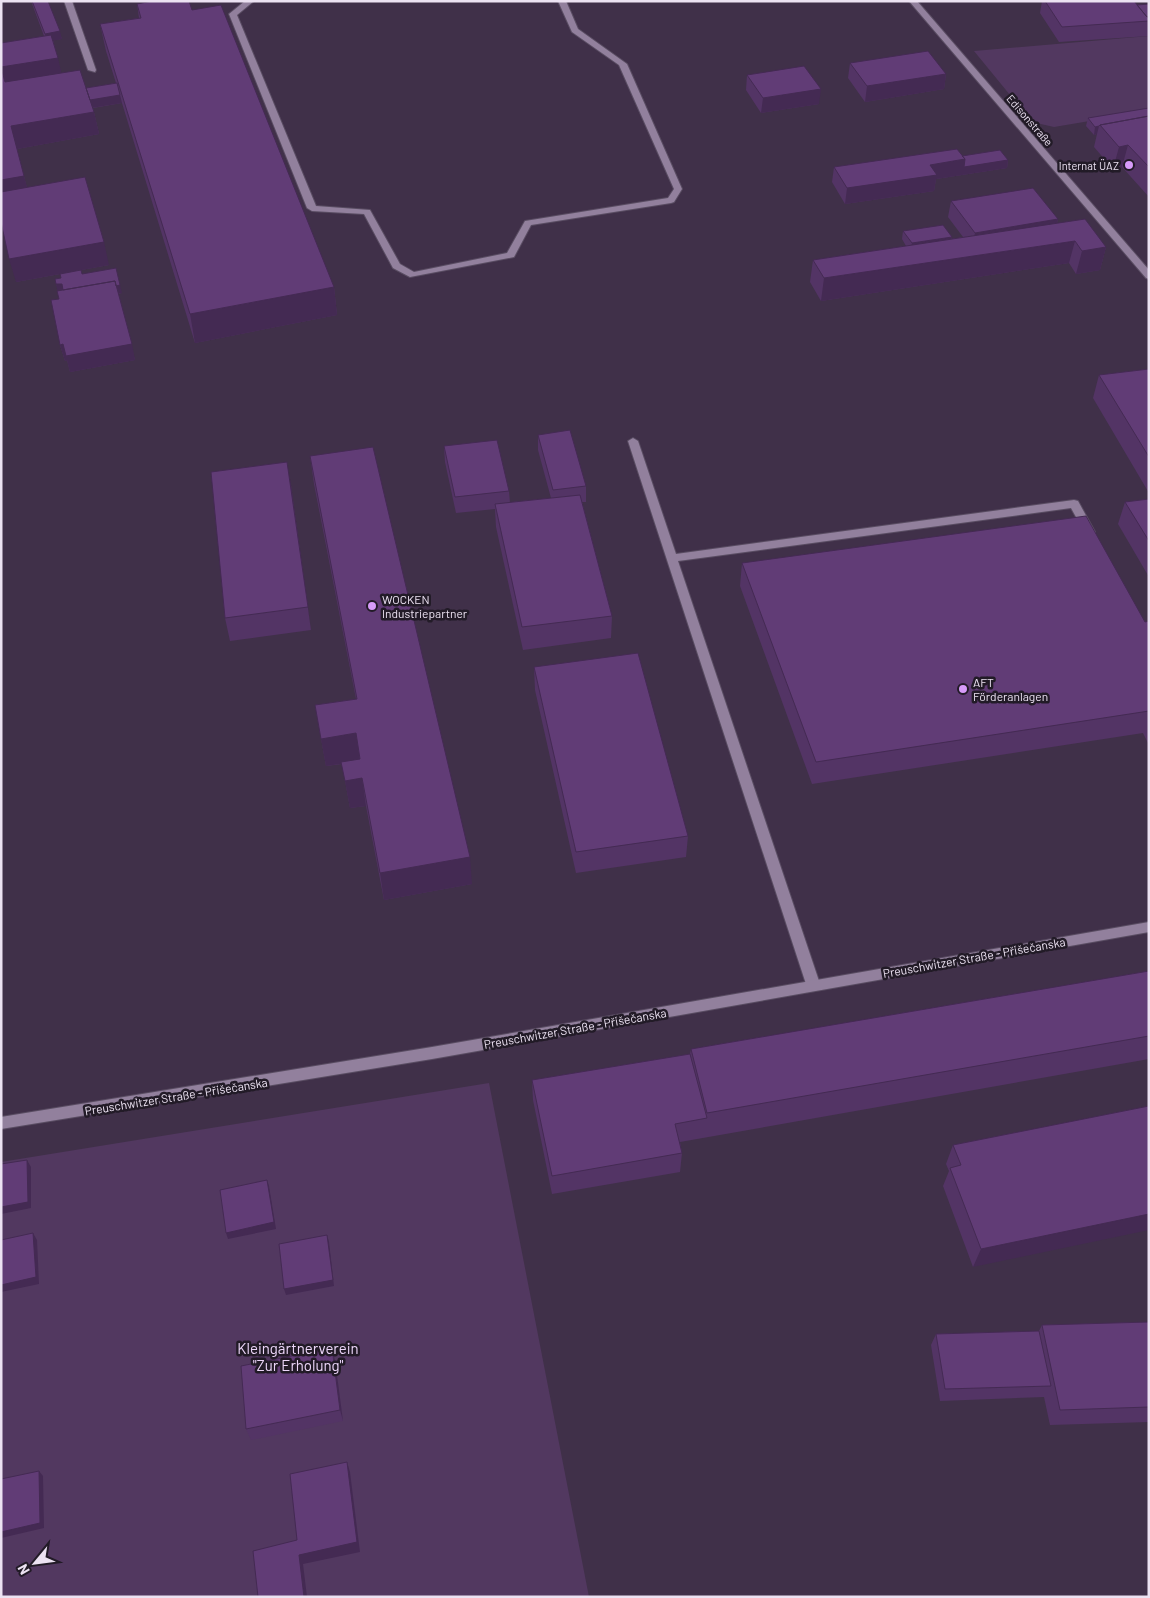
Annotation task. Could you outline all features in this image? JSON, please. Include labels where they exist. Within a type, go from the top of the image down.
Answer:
[{"type":"street","points":[[68,1],[92,70]]},
{"type":"street","points":[[250,1],[233,14],[312,208],[367,212],[396,266],[413,275],[511,255],[528,223],[671,200],[678,189],[622,64],[576,30],[562,1]]},
{"type":"street","name":"Edisonstraße","points":[[913,1],[1149,276]]},
{"type":"street","points":[[633,440],[813,984]]},
{"type":"street","points":[[673,558],[1074,504],[1094,539]]},
{"type":"street","name":"Preuschwitzer Straße - Přišečanska","points":[[1,1123],[263,1082],[813,984],[1149,927]]},
{"type":"green space","points":[[1149,36],[1149,111],[1054,127],[1032,122],[974,51]]},
{"type":"green space","name":"Kleingärtnerverein \"Zur Erholung\"","points":[[489,1083],[589,1597],[1,1597],[1,1162]]},
{"type":"building","points":[[32,1],[48,1],[60,31],[45,34]]},
{"type":"building","points":[[152,1],[189,1],[192,10],[221,5],[334,287],[190,314],[100,24],[141,18],[137,4]]},
{"type":"building","points":[[1045,1],[1134,1],[1147,17],[1149,16],[1149,21],[1062,27]]},
{"type":"building","points":[[1149,4],[1149,16],[1147,17],[1137,5]]},
{"type":"building","points":[[51,35],[58,58],[1,67],[1,43]]},
{"type":"building","points":[[928,51],[946,74],[867,86],[850,63]]},
{"type":"building","points":[[804,66],[821,89],[763,98],[747,75]]},
{"type":"building","points":[[1,67],[5,82],[80,70],[94,112],[11,126],[24,176],[1,180]]},
{"type":"building","points":[[117,83],[120,95],[90,100],[86,88]]},
{"type":"building","points":[[1149,108],[1149,116],[1095,127],[1088,118]]},
{"type":"building","points":[[1149,116],[1149,167],[1128,145],[1119,147],[1100,125]]},
{"type":"building","points":[[957,149],[965,159],[930,165],[937,175],[847,188],[834,167]]},
{"type":"building","points":[[1000,150],[1008,160],[964,167],[965,159],[962,156]]},
{"type":"building","points":[[85,177],[104,242],[9,259],[1,222],[1,192]]},
{"type":"building","points":[[1033,188],[1058,219],[975,233],[951,201]]},
{"type":"building","points":[[1085,219],[1106,247],[1082,251],[1075,241],[824,278],[813,260]]},
{"type":"building","points":[[943,225],[952,237],[912,243],[903,231]]},
{"type":"building","points":[[116,268],[120,285],[116,286],[115,281],[63,290],[62,284],[56,284],[55,279],[61,278],[60,274],[81,270],[82,274]]},
{"type":"building","points":[[115,281],[132,344],[66,356],[63,344],[60,345],[51,300],[59,299],[57,291]]},
{"type":"building","points":[[1149,369],[1149,457],[1099,375]]},
{"type":"building","points":[[570,430],[586,486],[553,490],[538,435]]},
{"type":"building","points":[[497,440],[509,491],[455,497],[444,446]]},
{"type":"building","name":"WOCKEN Industriepartner","points":[[373,447],[470,857],[380,873],[362,778],[345,781],[341,762],[360,759],[356,733],[321,739],[315,705],[357,699],[310,456]]},
{"type":"building","points":[[287,462],[308,607],[225,618],[211,472]]},
{"type":"building","points":[[580,495],[612,616],[522,627],[495,504]]},
{"type":"building","points":[[1149,499],[1149,541],[1125,502]]},
{"type":"building","name":"AFT Förderanlagen","points":[[1086,516],[1145,622],[1149,621],[1149,711],[816,762],[742,563]]},
{"type":"building","points":[[638,653],[688,836],[576,852],[534,667]]},
{"type":"building","points":[[1149,971],[1149,1036],[707,1113],[691,1049]]},
{"type":"building","points":[[690,1054],[707,1118],[675,1124],[682,1153],[552,1176],[532,1080]]},
{"type":"building","points":[[1149,1106],[1149,1214],[981,1249],[950,1168],[961,1165],[953,1145]]},
{"type":"building","points":[[27,1160],[28,1202],[1,1207],[1,1164]]},
{"type":"building","points":[[267,1180],[274,1222],[226,1233],[220,1190]]},
{"type":"building","points":[[33,1233],[36,1277],[1,1285],[1,1240]]},
{"type":"building","points":[[327,1235],[333,1280],[284,1289],[279,1244]]},
{"type":"building","points":[[1149,1322],[1149,1407],[1060,1410],[1042,1325]]},
{"type":"building","points":[[1039,1331],[1051,1386],[945,1389],[936,1334]]},
{"type":"building","points":[[332,1348],[340,1410],[246,1429],[241,1366]]},
{"type":"building","points":[[347,1462],[357,1542],[299,1555],[304,1597],[258,1597],[253,1551],[297,1540],[290,1474]]},
{"type":"building","points":[[39,1471],[40,1523],[1,1532],[1,1479]]},
{"type":"place","name":"Internat ÜAZ","points":[[1129,165]]},
{"type":"place","name":"WOCKEN Industriepartner","points":[[372,606]]},
{"type":"place","name":"AFT Förderanlagen","points":[[963,689]]}]
